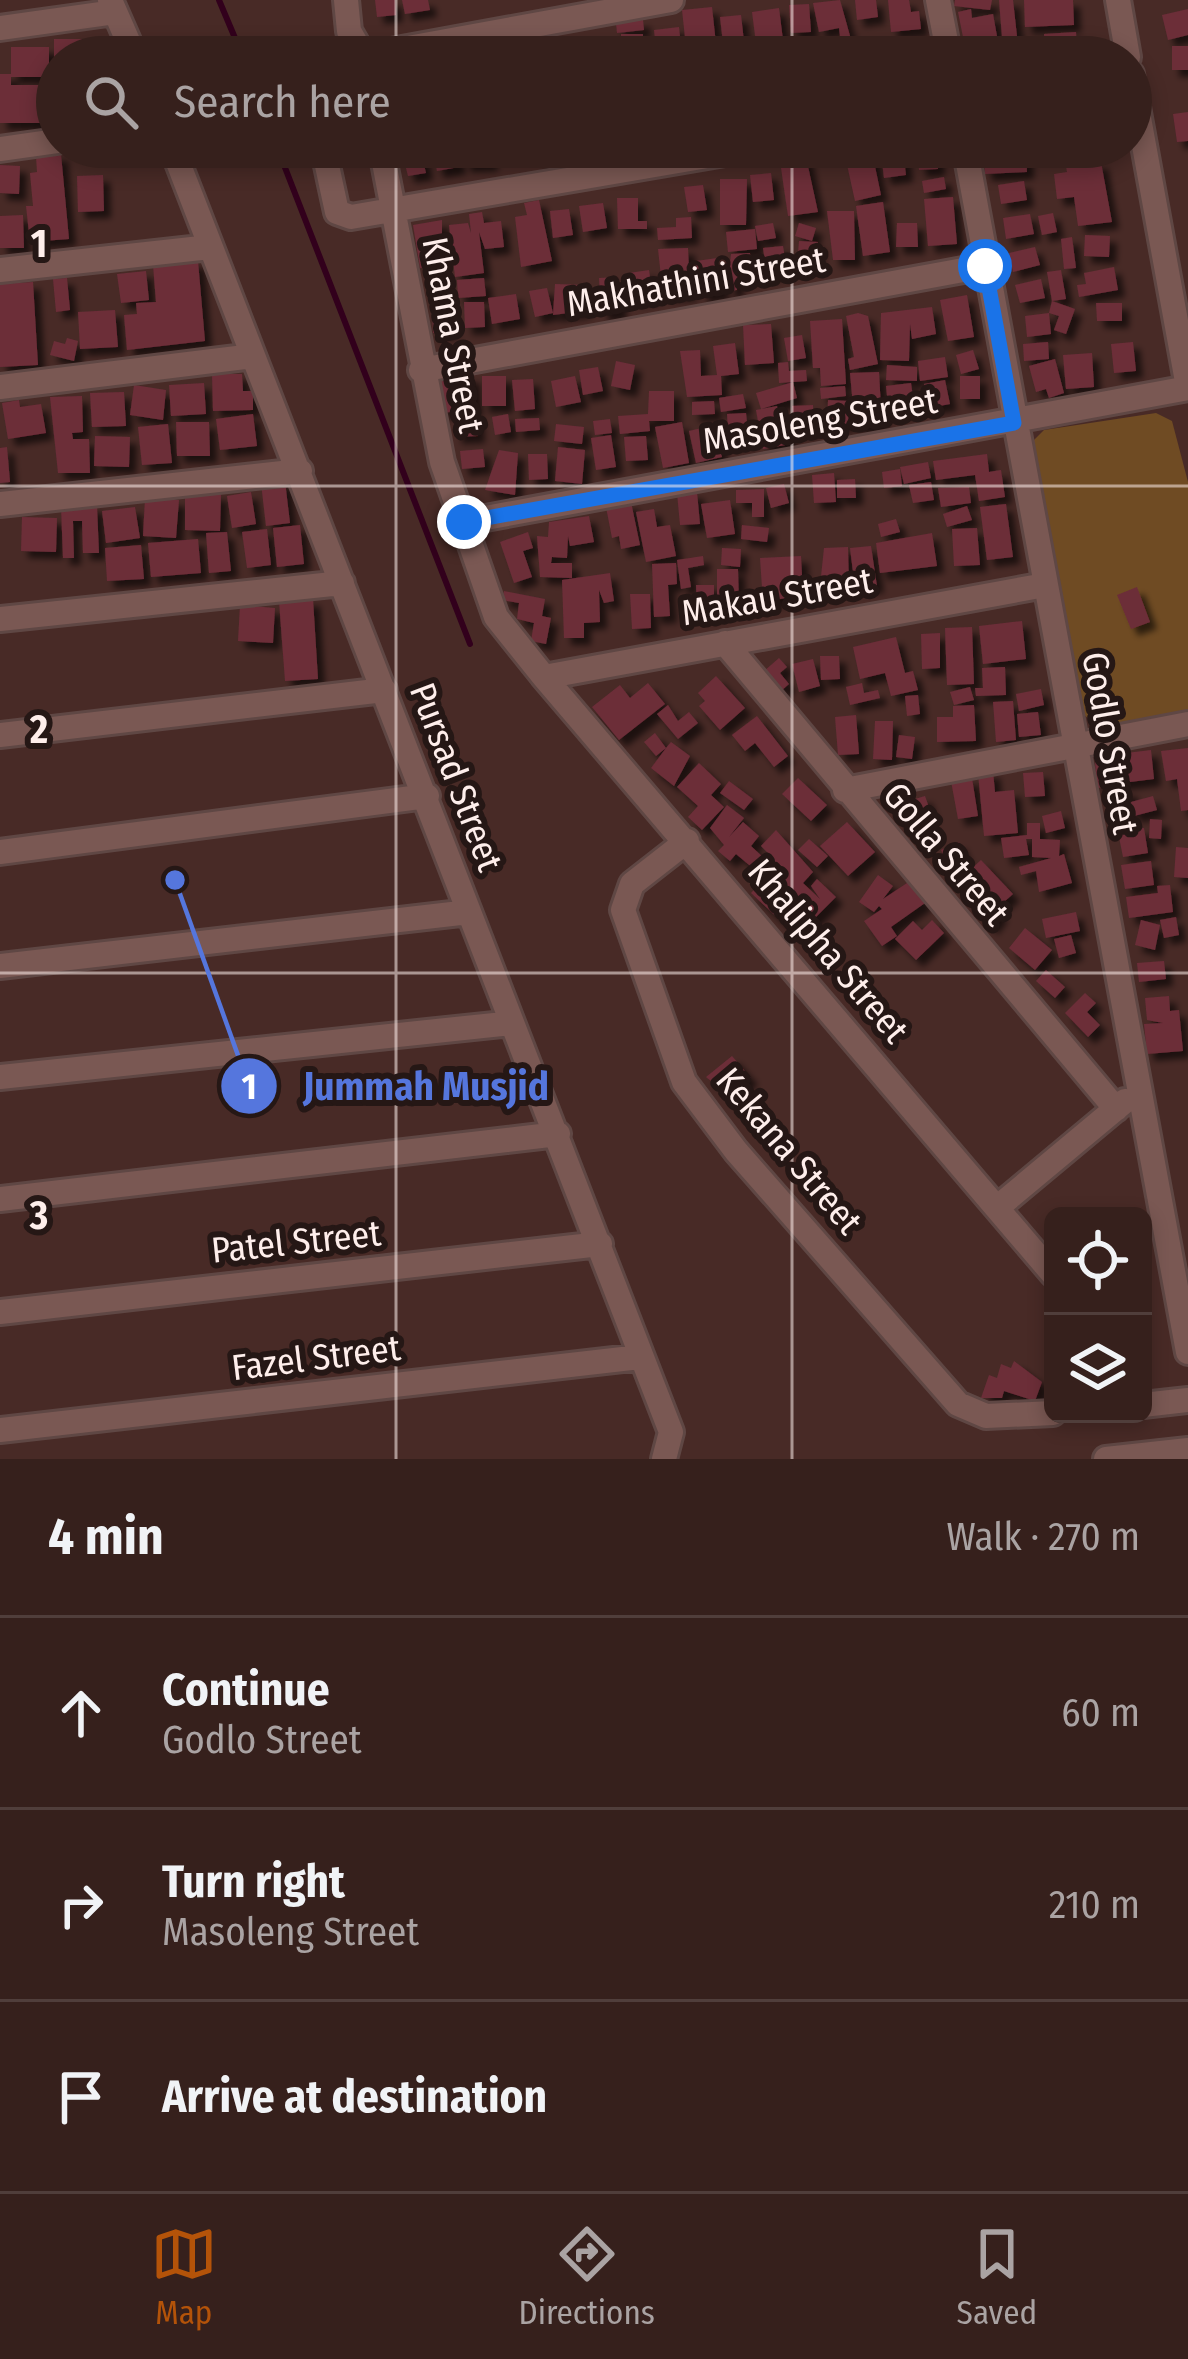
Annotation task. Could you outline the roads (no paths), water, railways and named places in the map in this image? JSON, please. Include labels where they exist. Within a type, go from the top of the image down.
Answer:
[{"type":"street","points":[[346,0],[352,36]]},
{"type":"street","points":[[465,36],[671,0]]},
{"type":"street","points":[[938,0],[945,36]]},
{"type":"street","points":[[1118,0],[1124,36]]},
{"type":"street","points":[[0,28],[113,6],[126,36]]},
{"type":"street","points":[[0,148],[36,144]]},
{"type":"street","name":"Pursad Street","points":[[180,168],[671,1432],[664,1459]]},
{"type":"street","points":[[328,168],[337,212],[350,217],[641,168]]},
{"type":"street","name":"Khama Street","points":[[385,168],[442,462],[496,616],[537,669]]},
{"type":"street","name":"Godlo Street","points":[[968,168],[1073,746],[1126,1100],[1188,1352]]},
{"type":"street","points":[[1148,168],[1188,388]]},
{"type":"street","points":[[0,270],[210,247]]},
{"type":"street","name":"Makhathini Street","points":[[421,370],[985,266]]},
{"type":"street","points":[[0,387],[253,356]]},
{"type":"street","name":"Masoleng Street","points":[[464,522],[1188,388]]},
{"type":"street","points":[[0,504],[300,471]]},
{"type":"street","points":[[0,619],[342,583]]},
{"type":"street","name":"Makau Street","points":[[537,669],[725,643],[1045,585]]},
{"type":"street","name":"Golla Street","points":[[725,643],[845,790],[1126,1100]]},
{"type":"street","name":"Khalipha Street","points":[[537,669],[1044,1263]]},
{"type":"street","points":[[0,735],[384,691]]},
{"type":"street","points":[[845,790],[1188,724]]},
{"type":"street","points":[[0,852],[427,796]]},
{"type":"street","name":"Kekana Street","points":[[687,841],[632,884],[623,910],[684,1082],[736,1151],[958,1404],[986,1416],[1044,1413]]},
{"type":"street","points":[[0,967],[469,912]]},
{"type":"street","points":[[0,1078],[512,1023]]},
{"type":"street","points":[[998,1208],[1126,1100]]},
{"type":"street","points":[[0,1199],[558,1134]]},
{"type":"street","name":"Patel Street","points":[[0,1312],[600,1244]]},
{"type":"street","name":"Fazel Street","points":[[0,1430],[640,1357]]},
{"type":"street","points":[[1152,1405],[1188,1400]]},
{"type":"street","points":[[1106,1459],[1188,1450]]},
{"type":"waterway","points":[[219,0],[234,36]]},
{"type":"waterway","points":[[285,168],[470,644]]},
{"type":"place","name":"Jummah Musjid","points":[[175,880]]}]
